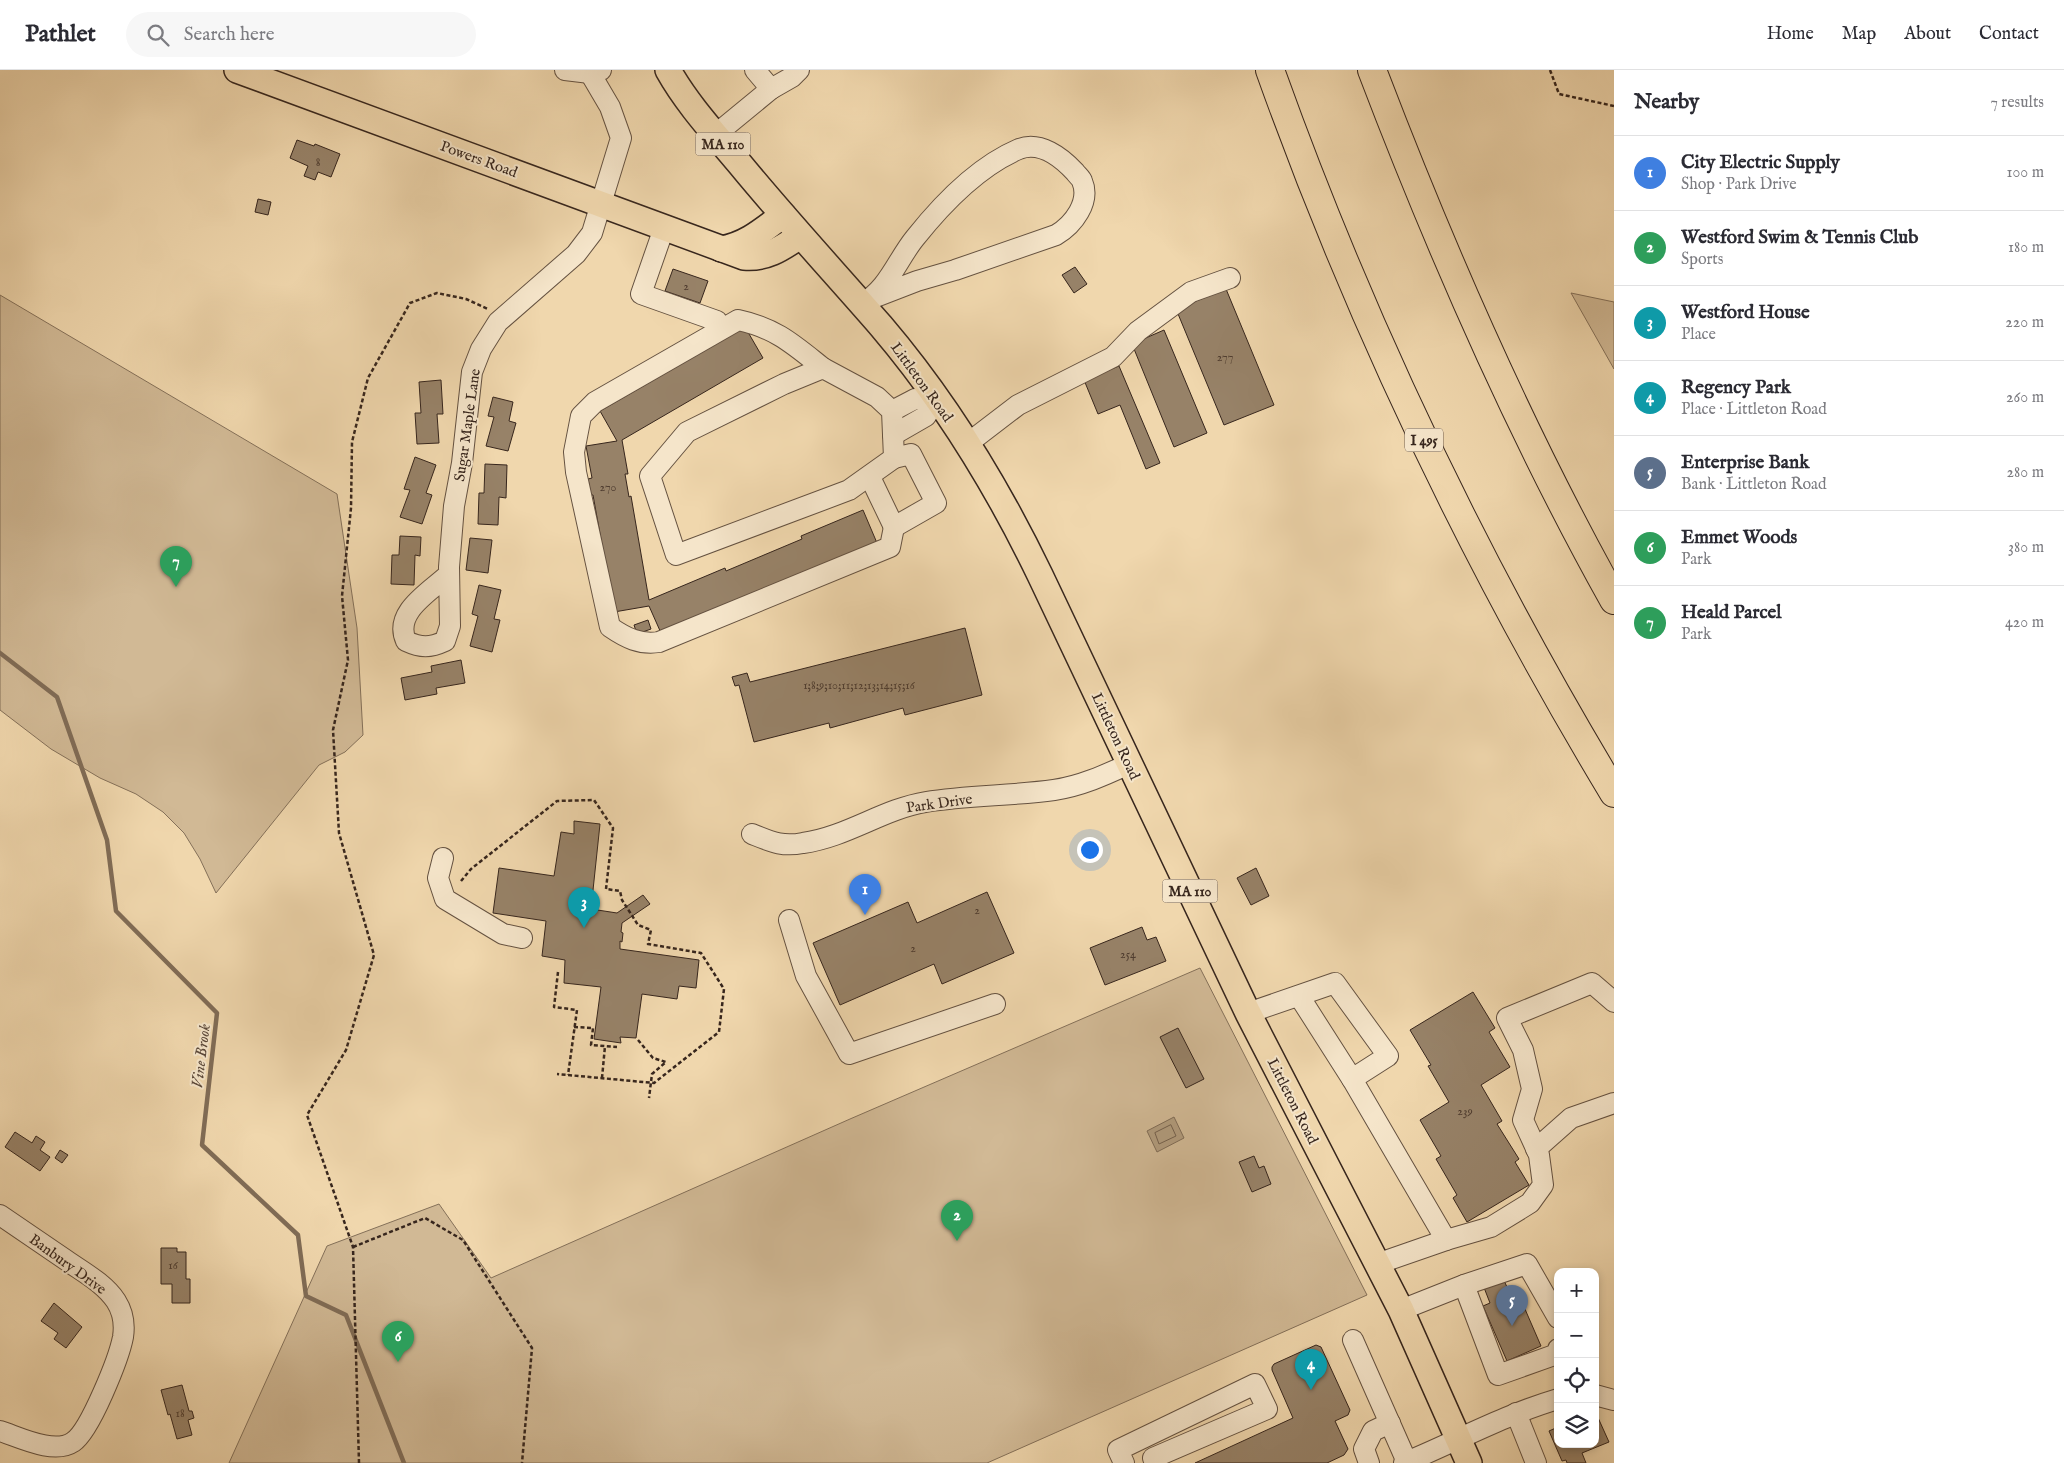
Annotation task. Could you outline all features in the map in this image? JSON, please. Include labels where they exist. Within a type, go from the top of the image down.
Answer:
[{"type":"highway","name":"I 495","points":[[1270,70],[1325,218],[1404,398],[1498,588],[1548,680],[1614,793]]},
{"type":"highway","points":[[1372,70],[1410,172],[1492,359],[1592,560],[1614,600]]},
{"type":"main road","name":"Littleton Road","points":[[668,70],[686,98],[715,135],[800,236],[867,301],[967,444],[1023,540],[1248,1013],[1401,1310],[1469,1463]]},
{"type":"main road","name":"Powers Road","points":[[249,72],[721,249],[755,258],[775,252],[800,236]]},
{"type":"main road","points":[[721,249],[739,246],[783,216]]},
{"type":"street","points":[[565,70],[597,72]]},
{"type":"street","points":[[755,70],[771,89]]},
{"type":"street","points":[[715,135],[771,89],[792,77],[799,70]]},
{"type":"street","name":"Sugar Maple Lane","points":[[449,574],[454,506],[462,463],[472,372],[481,349],[498,322],[576,254],[592,233],[621,138],[597,72]]},
{"type":"street","points":[[1020,148],[1042,148],[1063,159],[1082,181],[1083,197],[1078,215],[1068,228],[1056,235],[917,281],[867,301],[891,276],[915,238],[946,203],[976,174],[1020,148]]},
{"type":"street","points":[[664,228],[641,294],[717,321]]},
{"type":"street","points":[[967,444],[1018,405],[1113,357],[1138,331],[1191,292],[1230,278]]},
{"type":"street","points":[[870,477],[894,527],[890,547],[659,642],[645,644],[624,637],[610,627],[576,472],[574,452],[581,416],[595,402],[738,320],[757,324],[782,336],[823,368],[877,397],[892,412],[894,458]]},
{"type":"street","points":[[823,368],[784,384],[687,432],[650,476],[676,555],[849,490],[870,477],[894,458],[911,454],[936,503],[894,527]]},
{"type":"street","points":[[892,412],[915,399],[936,399]]},
{"type":"street","points":[[893,435],[926,416],[936,399]]},
{"type":"street","name":"Park Drive","points":[[752,834],[781,845],[804,843],[829,837],[881,815],[910,806],[942,800],[1056,790],[1090,781],[1129,764]]},
{"type":"street","points":[[442,858],[438,878],[445,899],[503,934],[522,938]]},
{"type":"street","points":[[789,920],[806,976],[849,1054],[995,1004]]},
{"type":"street","points":[[1377,1264],[1446,1240],[1492,1227],[1530,1203],[1544,1186],[1539,1155],[1523,1120],[1532,1089],[1523,1050],[1508,1018],[1592,982],[1614,1002]]},
{"type":"street","points":[[1248,1013],[1335,983],[1388,1056],[1352,1079]]},
{"type":"street","points":[[1299,996],[1352,1079],[1446,1240]]},
{"type":"street","points":[[1536,1149],[1571,1118],[1614,1103]]},
{"type":"street","name":"Banbury Drive","points":[[0,1215],[102,1285],[116,1300],[124,1317],[123,1336],[118,1358],[84,1430],[72,1443],[58,1447],[37,1444],[0,1431]]},
{"type":"street","points":[[1401,1310],[1464,1285],[1528,1264],[1555,1313]]},
{"type":"street","points":[[1464,1285],[1498,1375],[1554,1355]]},
{"type":"street","points":[[1353,1340],[1406,1462],[1516,1413],[1554,1400]]},
{"type":"street","points":[[1124,1463],[1118,1450],[1255,1384],[1267,1409],[1152,1458],[1155,1463]]},
{"type":"street","points":[[1599,1396],[1614,1400]]},
{"type":"street","points":[[1516,1413],[1536,1463]]},
{"type":"street","points":[[1369,1463],[1364,1449],[1372,1431],[1390,1423]]},
{"type":"path","points":[[1550,70],[1559,94],[1614,106]]},
{"type":"path","points":[[359,1463],[354,1247],[307,1115],[346,1050],[374,954],[339,833],[333,730],[348,660],[342,596],[350,508],[352,442],[368,378],[410,303],[436,293],[466,299],[505,316]]},
{"type":"path","points":[[461,881],[470,869],[557,801],[594,800],[613,828],[606,889],[620,891],[622,900],[638,925],[651,930],[648,944],[701,952],[724,989],[719,1032],[654,1083],[558,1074]]},
{"type":"path","points":[[558,972],[554,1007],[577,1010],[568,1075]]},
{"type":"path","points":[[574,1027],[593,1028],[591,1045],[616,1047]]},
{"type":"path","points":[[638,1040],[653,1058],[666,1062],[652,1074],[649,1098]]},
{"type":"path","points":[[602,1078],[605,1046]]},
{"type":"path","points":[[354,1247],[425,1218],[463,1240],[532,1348],[522,1463]]},
{"type":"shaded area","points":[[1571,293],[1614,302],[1614,369]]},
{"type":"shaded area","points":[[0,295],[337,494],[357,628],[363,735],[345,752],[319,765],[216,893],[200,859],[184,833],[163,812],[136,794],[100,778],[51,749],[0,710]]},
{"type":"shaded area","points":[[1200,968],[1367,1295],[987,1463],[229,1463],[327,1246],[439,1204],[491,1278],[850,1119]]},
{"type":"water","points":[[1174,1117],[1184,1138],[1157,1152],[1147,1131]]},
{"type":"building","points":[[297,140],[314,146],[315,144],[340,154],[331,177],[318,172],[315,180],[304,176],[308,166],[290,158]]},
{"type":"building","points":[[258,199],[271,202],[268,215],[255,212]]},
{"type":"building","points":[[1075,267],[1087,284],[1074,293],[1062,275]]},
{"type":"building","points":[[673,269],[708,281],[700,303],[665,291]]},
{"type":"building","points":[[1226,289],[1274,405],[1224,425],[1176,309]]},
{"type":"building","points":[[745,327],[763,358],[622,440],[628,474],[625,474],[629,497],[631,496],[649,600],[725,568],[726,571],[802,539],[801,536],[863,510],[877,543],[661,633],[649,606],[614,612],[593,495],[591,495],[588,479],[592,478],[586,446],[617,441],[600,411]]},
{"type":"building","points":[[1164,330],[1207,433],[1174,447],[1132,344]]},
{"type":"building","points":[[1119,366],[1160,463],[1146,469],[1120,405],[1098,414],[1084,380]]},
{"type":"building","points":[[441,380],[443,414],[437,414],[439,443],[417,444],[415,413],[421,413],[419,382]]},
{"type":"building","points":[[493,397],[513,402],[509,421],[516,423],[508,451],[486,446],[494,417],[488,416]]},
{"type":"building","points":[[415,457],[436,465],[426,493],[432,495],[422,524],[400,517],[410,490],[404,489]]},
{"type":"building","points":[[485,464],[507,465],[506,498],[499,497],[498,525],[478,524],[479,493],[484,493]]},
{"type":"building","points":[[400,536],[421,537],[420,556],[415,555],[414,585],[391,584],[392,555],[399,555]]},
{"type":"building","points":[[470,538],[492,540],[488,573],[466,570]]},
{"type":"building","points":[[479,585],[501,590],[494,619],[500,620],[492,652],[470,646],[478,616],[472,614]]},
{"type":"building","points":[[648,620],[651,629],[637,634],[634,625]]},
{"type":"building","points":[[965,628],[982,695],[905,715],[903,708],[830,728],[829,723],[754,742],[739,685],[735,686],[732,677],[747,673],[750,682]]},
{"type":"building","points":[[461,660],[465,683],[436,688],[437,694],[405,700],[401,678],[432,672],[431,666]]},
{"type":"building","points":[[574,821],[600,824],[591,909],[617,913],[643,895],[650,904],[622,923],[621,932],[623,933],[620,949],[699,960],[696,988],[679,986],[677,999],[642,994],[636,1038],[620,1037],[621,1043],[594,1039],[601,987],[564,983],[565,960],[542,956],[546,921],[493,913],[499,868],[554,876],[561,832],[574,834]]},
{"type":"building","points":[[1256,868],[1269,896],[1251,905],[1237,878]]},
{"type":"building","points":[[987,892],[1014,953],[942,984],[934,964],[840,1005],[813,943],[908,902],[917,923]]},
{"type":"building","points":[[1142,927],[1147,940],[1156,937],[1166,961],[1105,985],[1090,948]]},
{"type":"building","points":[[1473,992],[1495,1028],[1489,1032],[1510,1067],[1481,1085],[1502,1121],[1497,1124],[1519,1159],[1515,1162],[1529,1185],[1467,1222],[1453,1198],[1457,1195],[1436,1159],[1441,1156],[1420,1120],[1449,1102],[1428,1066],[1431,1065],[1410,1030]]},
{"type":"building","points":[[1178,1028],[1204,1079],[1186,1088],[1160,1037]]},
{"type":"building","points":[[15,1132],[32,1143],[36,1136],[45,1142],[40,1150],[50,1157],[40,1171],[5,1147]]},
{"type":"building","points":[[60,1150],[68,1155],[62,1163],[55,1158]]},
{"type":"building","points":[[1254,1156],[1259,1168],[1264,1166],[1271,1184],[1252,1192],[1239,1162]]},
{"type":"building","points":[[161,1248],[177,1248],[177,1252],[186,1252],[186,1279],[190,1279],[190,1303],[172,1303],[172,1284],[161,1284]]},
{"type":"building","points":[[1502,1276],[1511,1296],[1518,1293],[1541,1346],[1507,1361],[1483,1306],[1490,1303],[1483,1285]]},
{"type":"building","points":[[54,1303],[82,1327],[66,1348],[54,1339],[58,1333],[41,1321]]},
{"type":"building","points":[[1316,1345],[1321,1347],[1350,1410],[1348,1415],[1335,1421],[1348,1449],[1344,1455],[1327,1463],[1195,1463],[1293,1418],[1272,1367],[1274,1364]]},
{"type":"building","points":[[182,1385],[189,1411],[192,1411],[194,1418],[188,1420],[192,1435],[177,1439],[161,1390]]},
{"type":"building","points":[[1599,1420],[1609,1442],[1599,1446]]},
{"type":"building","points":[[1554,1429],[1554,1443],[1549,1431]]},
{"type":"building","points":[[1556,1448],[1594,1448],[1582,1453],[1586,1463],[1567,1463],[1566,1460],[1562,1461]]},
{"type":"waterway","name":"Vine Brook","points":[[0,653],[57,697],[107,840],[116,911],[217,1013],[202,1145],[298,1235],[306,1296],[346,1315],[404,1463]]},
{"type":"place","name":"Heald Parcel","points":[[176,587]]},
{"type":"place","name":"City Electric Supply","points":[[865,915]]},
{"type":"place","name":"Westford House","points":[[584,928]]},
{"type":"place","name":"Westford Swim & Tennis Club","points":[[957,1241]]},
{"type":"place","name":"Enterprise Bank","points":[[1512,1326]]},
{"type":"place","name":"Emmet Woods","points":[[398,1362]]},
{"type":"place","name":"Regency Park","points":[[1311,1390]]}]
